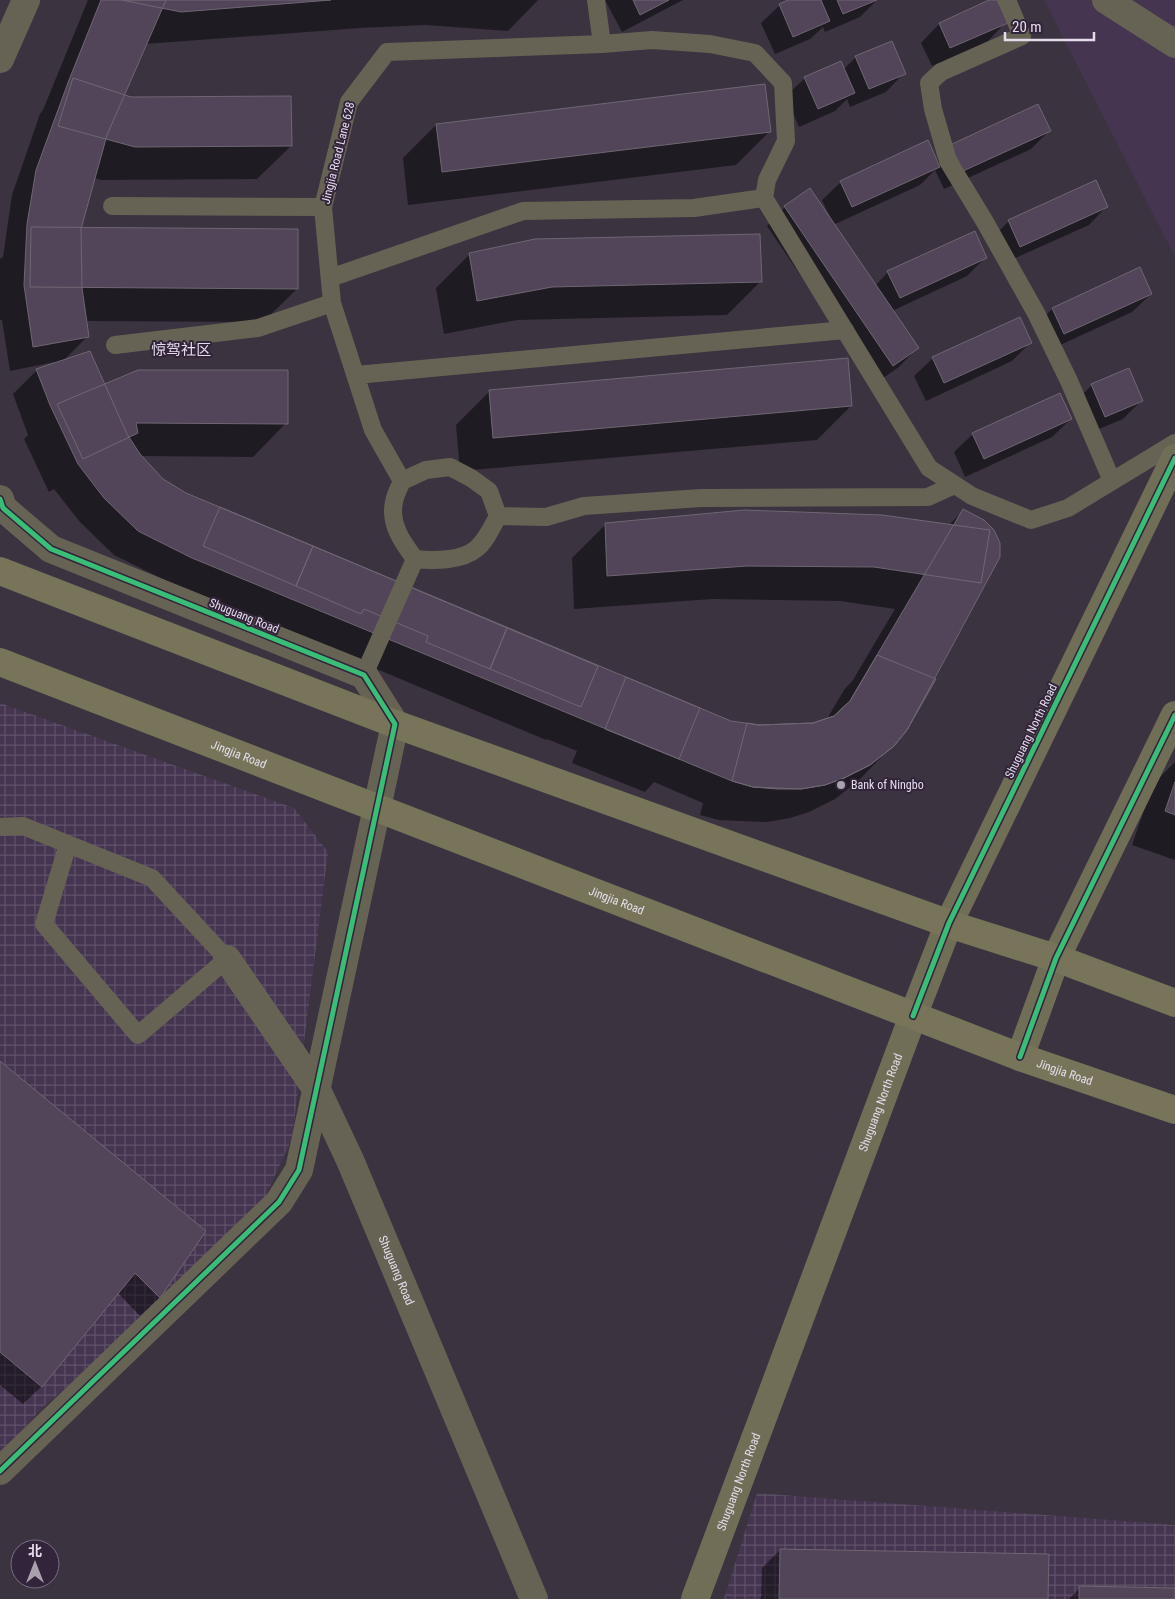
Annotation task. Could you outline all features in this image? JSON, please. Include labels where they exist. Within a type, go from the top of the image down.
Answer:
[{"type":"main road","name":"Shuguang North Road","points":[[695,1599],[949,923],[1175,458]]},
{"type":"main road","points":[[0,571],[394,724],[949,923],[1056,958],[1175,1003]]},
{"type":"main road","name":"Jingjia Road","points":[[0,662],[1020,1057],[1175,1110]]},
{"type":"main road","points":[[1020,1057],[1056,958],[1175,715]]},
{"type":"street","points":[[0,59],[26,0]]},
{"type":"street","points":[[1106,0],[1175,44]]},
{"type":"street","name":"Shuguang Road","points":[[0,499],[3,508],[51,549],[364,675]]},
{"type":"street","points":[[0,1471],[280,1202],[299,1170],[394,724],[364,675]]},
{"type":"street","name":"Shuguang Road","points":[[227,959],[317,1090],[350,1160],[534,1599]]},
{"type":"lane","points":[[596,0],[602,44],[652,40],[710,44],[755,54],[783,83],[786,141],[767,180],[764,198],[929,468],[972,496],[1031,520],[1068,508],[1175,443]]},
{"type":"lane","points":[[1007,0],[1022,36],[941,72],[929,83],[933,109],[948,161],[1036,313],[1069,381],[1112,482]]},
{"type":"lane","name":"Jingjia Road Lane 628","points":[[402,480],[373,430],[332,303],[323,207],[349,102],[387,52],[602,44]]},
{"type":"lane","points":[[330,278],[523,210],[694,208],[764,198]]},
{"type":"lane","points":[[112,206],[323,207]]},
{"type":"lane","points":[[115,344],[258,328],[332,303]]},
{"type":"lane","points":[[356,376],[845,330]]},
{"type":"lane","points":[[450,467],[490,491],[498,516],[488,534],[475,550],[453,558],[432,561],[415,559],[406,548],[394,527],[393,504],[402,480],[426,470],[450,467]]},
{"type":"lane","points":[[498,516],[546,517],[584,506],[701,498],[928,497],[954,485]]},
{"type":"lane","points":[[364,675],[415,559]]},
{"type":"lane","points":[[0,827],[23,826],[68,844],[152,878],[227,959],[138,1035],[44,924],[68,844]]},
{"type":"shaded area","points":[[1044,0],[1175,0],[1175,257]]},
{"type":"shaded area","points":[[0,703],[294,808],[328,852],[292,1138],[263,1202],[169,1300],[42,1408],[0,1455]]},
{"type":"shaded area","points":[[757,1493],[1175,1525],[1175,1599],[724,1599]]},
{"type":"building","points":[[101,0],[166,0],[107,135],[81,229],[82,288],[89,337],[33,347],[24,285],[27,224],[36,170]]},
{"type":"building","points":[[122,0],[331,0],[181,12]]},
{"type":"building","points":[[633,0],[669,0],[640,15]]},
{"type":"building","points":[[788,0],[821,0],[830,21],[793,37],[779,4]]},
{"type":"building","points":[[837,0],[877,0],[843,14]]},
{"type":"building","points":[[989,0],[997,0],[1008,23],[950,48],[939,23]]},
{"type":"building","points":[[892,41],[906,74],[869,89],[855,56]]},
{"type":"building","points":[[841,61],[855,93],[818,109],[804,77]]},
{"type":"building","points":[[73,78],[131,97],[291,96],[292,146],[135,147],[58,126]]},
{"type":"building","points":[[765,84],[771,132],[442,172],[436,124]]},
{"type":"building","points":[[1038,104],[1051,131],[963,171],[950,145]]},
{"type":"building","points":[[928,140],[940,167],[852,207],[840,181]]},
{"type":"building","points":[[1096,180],[1108,207],[1020,247],[1008,220]]},
{"type":"building","points":[[810,188],[919,348],[893,366],[784,206]]},
{"type":"building","points":[[31,227],[298,229],[298,289],[30,287]]},
{"type":"building","points":[[975,231],[987,258],[900,298],[887,271]]},
{"type":"building","points":[[760,234],[762,282],[552,287],[477,301],[469,253],[535,239]]},
{"type":"building","points":[[1140,267],[1152,294],[1064,334],[1052,308]]},
{"type":"building","points":[[1020,317],[1032,343],[944,383],[932,357]]},
{"type":"building","points":[[90,351],[127,434],[140,454],[163,479],[186,493],[731,721],[759,725],[813,723],[834,716],[850,701],[963,509],[984,520],[994,530],[1000,543],[1000,557],[907,730],[894,746],[870,765],[825,785],[801,789],[753,787],[732,781],[192,558],[138,531],[104,498],[78,464],[50,405],[36,369]]},
{"type":"building","points":[[848,358],[852,406],[493,438],[489,390]]},
{"type":"building","points":[[1129,368],[1143,401],[1105,417],[1091,384]]},
{"type":"building","points":[[138,370],[288,370],[288,424],[136,423],[138,433],[83,459],[57,404]]},
{"type":"building","points":[[1060,393],[1072,419],[984,459],[972,433]]},
{"type":"building","points":[[220,507],[313,546],[296,586],[203,546]]},
{"type":"building","points":[[744,510],[882,515],[990,530],[981,583],[874,567],[747,566],[607,576],[605,523]]},
{"type":"building","points":[[313,546],[507,628],[490,669],[426,642],[428,636],[364,609],[361,614],[296,586]]},
{"type":"building","points":[[507,628],[598,666],[581,707],[490,669]]},
{"type":"building","points":[[877,655],[936,679],[907,730],[894,746],[870,765],[825,785],[801,789],[777,789],[753,787],[732,781],[747,723],[759,725],[813,723],[834,716],[850,701]]},
{"type":"building","points":[[626,677],[700,708],[679,759],[605,729]]},
{"type":"building","points":[[1175,782],[1175,815],[1165,811]]},
{"type":"building","points":[[0,1061],[206,1231],[160,1298],[135,1273],[42,1387],[0,1352]]},
{"type":"building","points":[[780,1549],[1049,1554],[1048,1599],[779,1599]]},
{"type":"building","points":[[1079,1586],[1175,1588],[1175,1599],[1079,1599]]},
{"type":"cycle path","points":[[913,1016],[949,923],[1175,458]]},
{"type":"cycle path","points":[[0,499],[3,508],[51,549],[364,675],[395,724],[299,1170],[279,1202],[0,1471]]},
{"type":"cycle path","points":[[1020,1057],[1056,958],[1175,715]]},
{"type":"place","name":"Bank of Ningbo","points":[[841,785]]},
{"type":"district","name":"惊驾社区","points":[[181,350]]}]
